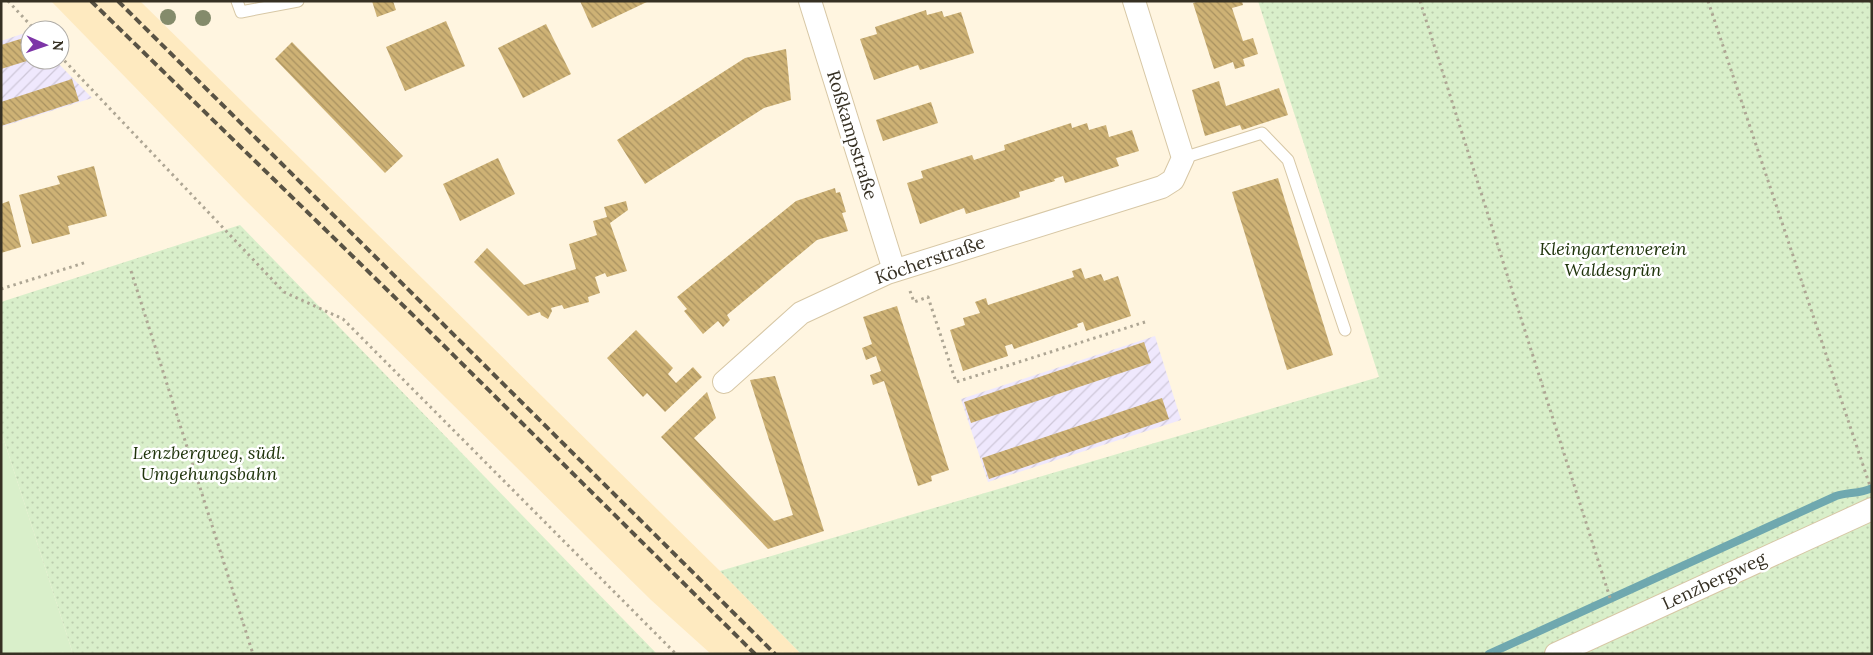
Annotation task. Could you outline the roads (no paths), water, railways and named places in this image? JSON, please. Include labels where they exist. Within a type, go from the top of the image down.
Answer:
[{"type":"street","name":"Roßkampstraße","points":[[810,1],[899,268]]},
{"type":"street","points":[[1134,1],[1183,158]]},
{"type":"street","name":"Köcherstraße","points":[[724,382],[801,312],[899,268],[1162,186],[1173,180],[1183,158]]},
{"type":"street","name":"Lenzbergweg","points":[[1556,654],[1872,509]]},
{"type":"lane","points":[[238,1],[241,12],[298,1]]},
{"type":"lane","points":[[1183,158],[1262,134],[1288,160],[1345,330]]},
{"type":"waterway","points":[[1489,654],[1836,496],[1872,488]]},
{"type":"railway","points":[[91,1],[417,319],[755,654]]},
{"type":"railway","points":[[118,1],[775,654]]},
{"type":"park label","name":"Kleingartenverein Waldesgrün","points":[[1613,259]]},
{"type":"park label","name":"Lenzbergweg, südl. Umgehungsbahn","points":[[209,463]]}]
